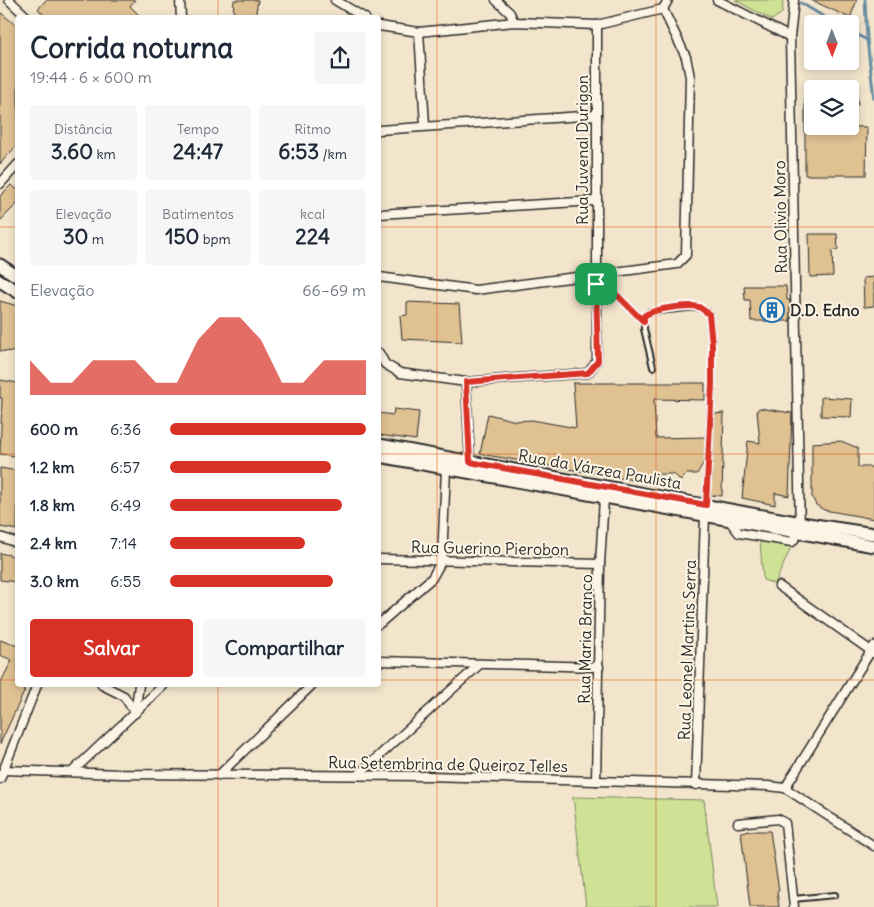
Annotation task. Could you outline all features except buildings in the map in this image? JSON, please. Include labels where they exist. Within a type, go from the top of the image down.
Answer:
[{"type":"main road","points":[[0,265],[15,275]]},
{"type":"main road","points":[[0,281],[15,290]]},
{"type":"main road","name":"Rua da Várzea Paulista","points":[[381,445],[705,511],[800,528],[874,546]]},
{"type":"main road","name":"Rua da Várzea Paulista","points":[[381,456],[604,498],[705,511],[729,520],[874,534]]},
{"type":"street","points":[[9,0],[25,15]]},
{"type":"street","points":[[180,0],[181,15]]},
{"type":"street","points":[[335,0],[360,15]]},
{"type":"street","points":[[496,0],[510,13],[514,22]]},
{"type":"street","points":[[381,26],[419,32],[514,22],[597,25],[662,9],[668,0]]},
{"type":"street","points":[[717,0],[790,37]]},
{"type":"street","name":"Rua Olivio Moro","points":[[794,0],[790,37],[800,528]]},
{"type":"street","points":[[381,277],[476,290],[596,280],[677,264],[686,255],[691,83],[686,57],[662,9]]},
{"type":"street","name":"Rua Juvenal Durigon","points":[[381,357],[385,364],[400,373],[466,382],[588,373],[598,361],[595,200],[597,25]]},
{"type":"street","points":[[419,32],[425,125]]},
{"type":"street","points":[[381,130],[425,125],[597,115]]},
{"type":"street","points":[[0,184],[15,167]]},
{"type":"street","points":[[381,214],[595,200]]},
{"type":"street","points":[[466,382],[470,462]]},
{"type":"street","points":[[381,622],[432,578],[442,560],[446,469]]},
{"type":"street","name":"Rua Maria Branco","points":[[596,781],[600,564],[604,498]]},
{"type":"street","name":"Rua Leonel Martins Serra","points":[[696,785],[705,511]]},
{"type":"street","points":[[0,537],[15,542]]},
{"type":"street","name":"Rua Guerino Pierobon","points":[[381,560],[600,564]]},
{"type":"street","points":[[778,586],[873,650],[785,788],[874,846]]},
{"type":"street","points":[[381,661],[599,667]]},
{"type":"street","points":[[358,775],[480,664]]},
{"type":"street","points":[[0,779],[36,687]]},
{"type":"street","points":[[106,687],[124,696],[135,713]]},
{"type":"street","points":[[135,713],[139,687]]},
{"type":"street","points":[[72,772],[162,687]]},
{"type":"street","points":[[219,775],[310,687]]},
{"type":"street","name":"Rua Setembrina de Queiroz Telles","points":[[4,770],[219,775],[358,775],[785,788]]},
{"type":"street","points":[[738,823],[778,820],[785,823],[794,903]]},
{"type":"lane","points":[[596,280],[609,287],[644,322]]},
{"type":"lane","points":[[653,367],[644,316],[649,312],[697,307],[709,314],[712,344],[712,384],[705,511]]},
{"type":"lane","points":[[794,903],[836,895]]},
{"type":"green space","points":[[735,0],[783,0],[782,13],[772,20]]},
{"type":"green space","points":[[760,541],[791,547],[775,584],[763,580]]},
{"type":"green space","points":[[573,797],[704,800],[717,907],[586,907]]},
{"type":"waterway","points":[[865,0],[867,40],[874,98]]},
{"type":"waterway","points":[[801,3],[821,15]]},
{"type":"waterway","points":[[859,36],[867,40]]},
{"type":"place","name":"D.D. Edno","points":[[772,310]]},
{"type":"route","points":[[596,284],[604,284],[615,291],[644,322],[644,316],[649,312],[673,308],[697,307],[709,314],[712,344],[712,384],[706,505],[470,462],[466,382],[588,373],[598,361],[596,284]]}]
